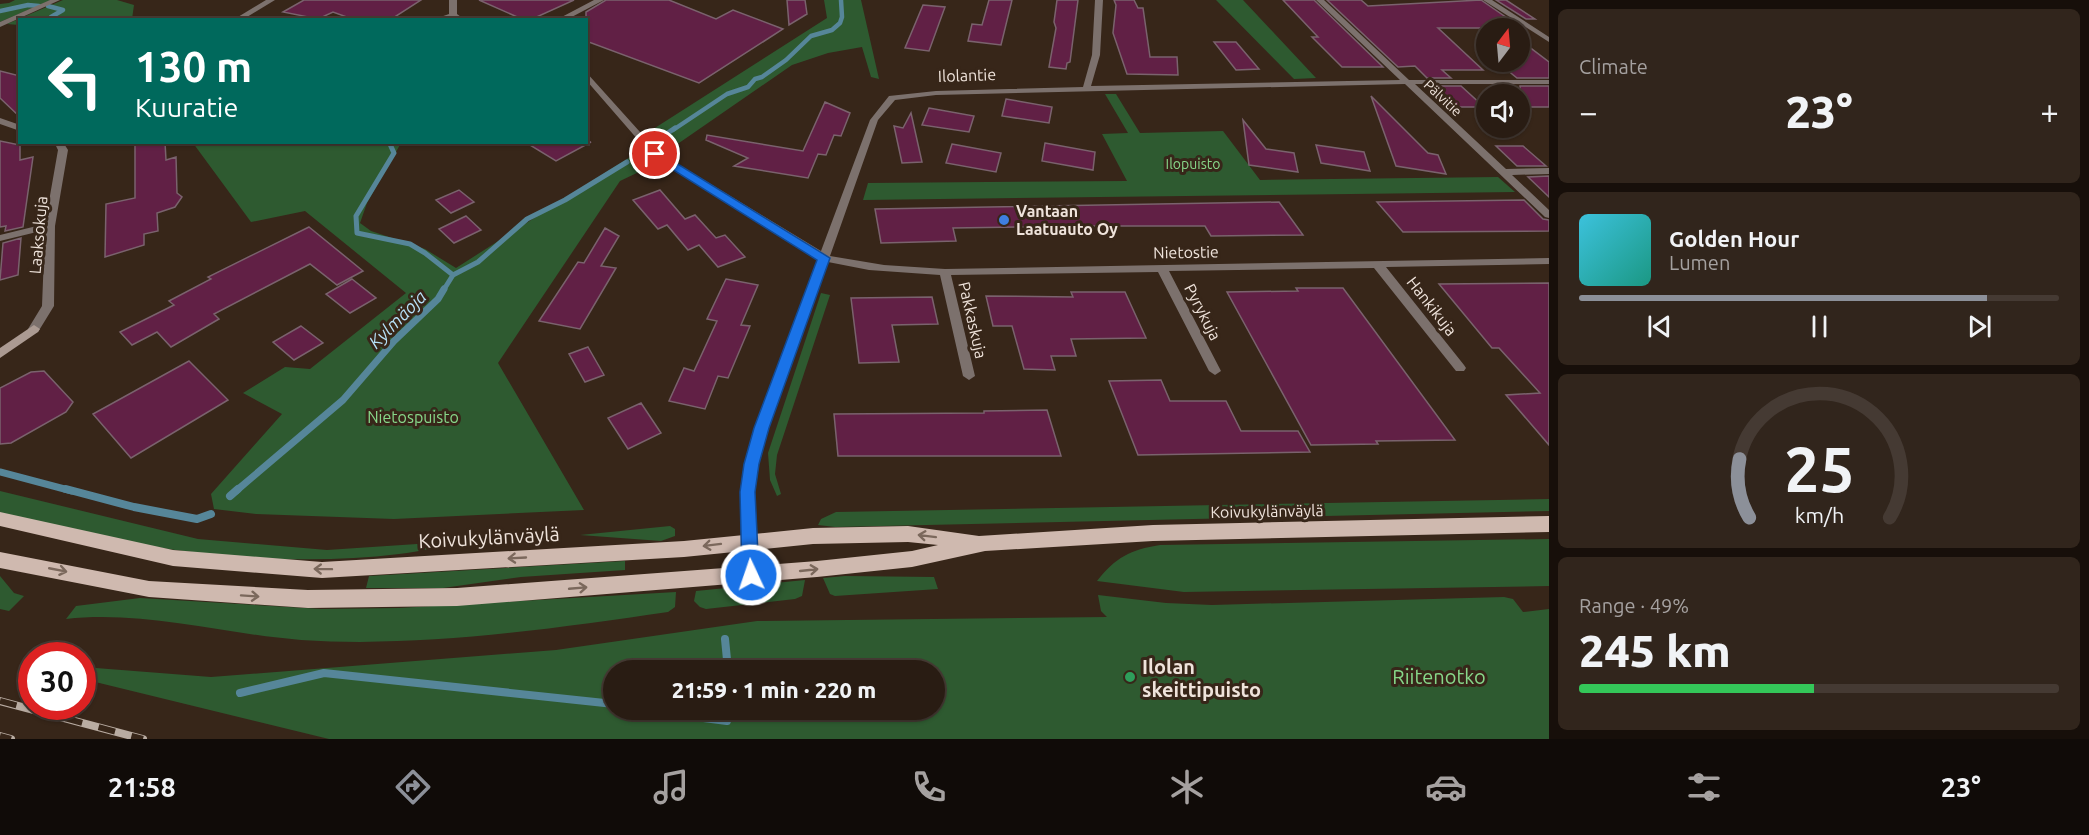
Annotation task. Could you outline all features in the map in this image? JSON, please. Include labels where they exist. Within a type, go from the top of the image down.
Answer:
[{"type":"main road","name":"Koivukylänväylä","points":[[0,519],[173,558],[322,570],[684,549],[749,541],[908,534],[985,543]]},
{"type":"main road","name":"Koivukylänväylä","points":[[0,560],[149,589],[308,599],[457,597],[751,575],[912,559],[985,543],[1153,533],[1549,524]]},
{"type":"street","points":[[0,25],[56,0]]},
{"type":"street","points":[[240,18],[271,0]]},
{"type":"street","points":[[453,0],[453,15]]},
{"type":"street","points":[[563,18],[600,0]]},
{"type":"street","points":[[1086,88],[1096,55],[1099,0]]},
{"type":"street","name":"Pälvitie","points":[[1320,0],[1549,215]]},
{"type":"street","points":[[1487,0],[1549,40]]},
{"type":"street","points":[[442,18],[453,15],[458,18]]},
{"type":"street","points":[[588,76],[655,154],[824,258]]},
{"type":"street","name":"Ilolantie","points":[[751,575],[747,492],[751,464],[874,120],[892,98],[936,93],[1086,88],[1406,82],[1549,82]]},
{"type":"street","points":[[0,121],[18,127]]},
{"type":"street","name":"Laaksokuja","points":[[34,329],[48,306],[50,226],[63,150],[59,144]]},
{"type":"street","points":[[1504,172],[1549,171]]},
{"type":"street","points":[[0,238],[50,226]]},
{"type":"street","name":"Nietostie","points":[[824,258],[873,268],[945,272],[1549,261]]},
{"type":"street","name":"Hankikuja","points":[[1378,265],[1460,368]]},
{"type":"street","name":"Pyrykuja","points":[[1162,268],[1215,371]]},
{"type":"street","name":"Pakkaskuja","points":[[945,272],[969,376]]},
{"type":"street","points":[[0,354],[34,329]]},
{"type":"green space","points":[[15,0],[51,0],[0,22],[0,4]]},
{"type":"green space","points":[[63,0],[117,0],[134,5],[132,18],[21,18]]},
{"type":"green space","points":[[824,0],[861,0],[879,79],[871,77],[862,47],[828,53],[792,65],[666,152],[647,133],[827,18]]},
{"type":"green space","points":[[1216,0],[1243,0],[1316,78],[1294,79]]},
{"type":"green space","points":[[18,19],[18,25],[7,24]]},
{"type":"green space","name":"Ilopuisto","points":[[1105,94],[1116,94],[1140,133],[1223,131],[1260,180],[1498,177],[1515,192],[863,200],[868,183],[1127,181],[1102,134],[1128,133]]},
{"type":"green space","name":"Nietospuisto","points":[[194,144],[400,144],[367,203],[360,223],[371,231],[425,249],[456,268],[630,157],[643,170],[620,181],[498,363],[584,510],[394,519],[256,514],[214,509],[211,494],[282,414],[243,393],[285,367],[310,369],[406,293],[305,211],[251,222]]},
{"type":"green space","points":[[821,293],[830,295],[777,455],[775,474],[781,494],[777,496],[770,480],[768,453]]},
{"type":"green space","points":[[0,491],[198,539],[327,550],[462,541],[407,553],[365,557],[296,559],[227,556],[125,542],[0,514]]},
{"type":"green space","points":[[1549,499],[1549,511],[835,527],[818,525],[821,519],[836,512]]},
{"type":"green space","points":[[670,526],[675,529],[675,536],[661,541],[580,535]]},
{"type":"green space","points":[[1549,539],[1549,586],[1184,592],[1097,581],[1117,560],[1124,556],[1140,549],[1160,545]]},
{"type":"green space","points":[[625,561],[625,570],[521,577],[443,588],[366,588],[369,576]]},
{"type":"green space","points":[[0,576],[14,593],[24,596],[9,611],[0,609]]},
{"type":"green space","points":[[845,576],[934,577],[938,589],[835,596],[830,594],[823,578]]},
{"type":"green space","points":[[805,580],[802,596],[795,599],[706,609],[694,601],[696,591]]},
{"type":"green space","points":[[676,592],[675,607],[668,612],[578,625],[439,639],[346,642],[301,640],[154,620],[95,617],[66,619],[76,606],[140,598],[321,609],[399,608]]},
{"type":"green space","name":"Riitenotko","points":[[1098,595],[1166,603],[1212,605],[1504,597],[1513,599],[1523,612],[1549,609],[1549,739],[329,739],[96,682],[96,668],[211,677],[556,650],[757,621],[1107,617],[1101,611]]},
{"type":"building","points":[[304,0],[421,0],[393,18],[350,18],[333,12],[320,18],[313,18],[283,12]]},
{"type":"building","points":[[479,0],[574,0],[534,18],[520,18]]},
{"type":"building","points":[[606,0],[669,0],[716,19],[733,10],[783,29],[699,83],[588,42],[586,12]]},
{"type":"building","points":[[787,0],[805,0],[807,14],[789,25]]},
{"type":"building","points":[[989,0],[1012,0],[1001,45],[968,41],[972,24],[982,25]]},
{"type":"building","points":[[1057,0],[1078,0],[1070,62],[1067,63],[1066,69],[1049,67],[1056,28],[1054,22]]},
{"type":"building","points":[[1114,0],[1134,0],[1138,8],[1143,8],[1150,57],[1177,57],[1178,75],[1127,74],[1113,33],[1116,5]]},
{"type":"building","points":[[1283,0],[1314,0],[1383,67],[1342,67],[1312,37],[1318,37]]},
{"type":"building","points":[[1327,0],[1361,0],[1368,6],[1481,0],[1507,18],[1476,18],[1476,28],[1438,28],[1476,63],[1476,70],[1442,70],[1451,78],[1427,78],[1415,66],[1398,67]]},
{"type":"building","points":[[1496,0],[1506,0],[1535,19],[1524,18]]},
{"type":"building","points":[[923,5],[945,7],[929,51],[905,48]]},
{"type":"building","points":[[1214,42],[1236,42],[1259,69],[1236,70]]},
{"type":"building","points":[[1530,48],[1549,62],[1549,78],[1517,78],[1510,72],[1530,72]]},
{"type":"building","points":[[0,71],[18,76],[18,115],[0,98]]},
{"type":"building","points":[[1436,86],[1461,86],[1476,100],[1476,107],[1458,107]]},
{"type":"building","points":[[1530,86],[1549,86],[1549,107],[1530,107]]},
{"type":"building","points":[[1371,96],[1428,153],[1438,155],[1446,174],[1396,166]]},
{"type":"building","points":[[1006,99],[1052,107],[1049,123],[1002,116]]},
{"type":"building","points":[[825,102],[850,113],[841,136],[834,135],[826,155],[818,154],[808,178],[734,166],[748,158],[706,140],[707,135],[803,151]]},
{"type":"building","points":[[929,108],[974,116],[969,132],[922,125]]},
{"type":"building","points":[[911,113],[922,162],[902,163],[894,126],[903,128]]},
{"type":"building","points":[[1243,120],[1266,149],[1294,153],[1298,172],[1249,165]]},
{"type":"building","points":[[0,141],[20,145],[20,160],[33,157],[23,227],[5,231],[6,226],[0,227]]},
{"type":"building","points":[[1045,143],[1095,152],[1093,170],[1042,161]]},
{"type":"building","points":[[135,144],[165,144],[166,160],[176,157],[177,193],[182,197],[175,207],[157,213],[158,231],[144,234],[144,245],[105,257],[106,204],[135,198]]},
{"type":"building","points":[[528,144],[587,144],[556,161]]},
{"type":"building","points":[[952,144],[1001,153],[996,172],[946,163]]},
{"type":"building","points":[[1316,145],[1364,152],[1370,171],[1321,163]]},
{"type":"building","points":[[1496,146],[1523,146],[1546,166],[1517,166]]},
{"type":"building","points":[[1549,176],[1549,197],[1528,177]]},
{"type":"building","points":[[459,190],[474,202],[451,213],[436,200]]},
{"type":"building","points":[[660,190],[685,219],[695,215],[716,238],[725,235],[745,257],[718,267],[699,245],[688,250],[667,225],[658,229],[633,200]]},
{"type":"building","points":[[1524,200],[1543,219],[1549,220],[1549,231],[1403,232],[1377,202]]},
{"type":"building","points":[[1279,202],[1303,235],[1211,236],[1205,226],[953,228],[956,241],[881,243],[875,209]]},
{"type":"building","points":[[466,216],[481,230],[454,243],[439,229]]},
{"type":"building","points":[[309,227],[363,271],[337,285],[310,264],[214,314],[219,319],[171,347],[157,332],[132,345],[120,332],[174,305],[169,301],[211,279],[208,277]]},
{"type":"building","points":[[605,228],[619,236],[601,266],[616,268],[580,329],[539,321],[578,262],[584,263]]},
{"type":"building","points":[[21,238],[18,275],[0,280],[3,243]]},
{"type":"building","points":[[352,279],[376,298],[350,313],[326,294]]},
{"type":"building","points":[[726,279],[758,285],[741,325],[750,326],[728,378],[718,376],[705,409],[669,401],[684,368],[694,371],[717,321],[707,319]]},
{"type":"building","points":[[1549,283],[1549,445],[1506,395],[1540,393],[1499,348],[1492,348],[1439,284]]},
{"type":"building","points":[[1296,288],[1343,288],[1455,440],[1311,445],[1227,292],[1298,291]]},
{"type":"building","points":[[1071,292],[1125,292],[1146,338],[1071,339],[1076,356],[1051,356],[1055,370],[1024,369],[1012,326],[993,326],[986,296],[1073,297]]},
{"type":"building","points":[[932,297],[938,324],[892,325],[899,362],[859,363],[851,298]]},
{"type":"building","points":[[301,326],[323,343],[294,360],[273,342]]},
{"type":"building","points":[[588,347],[604,375],[585,382],[569,354]]},
{"type":"building","points":[[189,361],[228,400],[131,458],[93,414]]},
{"type":"building","points":[[44,371],[73,402],[66,412],[11,443],[0,444],[0,388],[31,372]]},
{"type":"building","points":[[1161,380],[1170,401],[1226,401],[1241,431],[1298,431],[1310,452],[1138,455],[1109,381]]},
{"type":"building","points":[[641,403],[661,433],[628,449],[608,418]]},
{"type":"building","points":[[1047,410],[1061,456],[838,456],[834,414],[984,413],[984,411]]},
{"type":"waterway","points":[[673,130],[727,94],[748,87],[755,79],[762,77],[786,60],[811,36],[832,30],[840,23],[842,17],[841,0]]},
{"type":"waterway","name":"Kylmäoja","points":[[0,11],[28,5],[39,6]]},
{"type":"waterway","name":"Kylmäoja","points":[[48,6],[63,10],[52,18]]},
{"type":"waterway","points":[[659,139],[675,128]]},
{"type":"waterway","name":"Kylmäoja","points":[[390,144],[394,153],[356,216],[357,233],[410,244],[453,275]]},
{"type":"waterway","points":[[453,275],[478,262],[527,219],[565,200],[627,162]]},
{"type":"waterway","name":"Kylmäoja","points":[[443,291],[453,275]]},
{"type":"waterway","name":"Kylmäoja","points":[[236,491],[343,400],[394,341],[438,299],[444,289]]},
{"type":"waterway","points":[[0,472],[72,491]]},
{"type":"waterway","points":[[66,489],[134,507],[197,519],[211,514]]},
{"type":"waterway","name":"Kylmäoja","points":[[230,496],[238,489]]},
{"type":"waterway","points":[[725,639],[727,660]]},
{"type":"waterway","points":[[240,693],[324,673],[603,703]]},
{"type":"waterway","points":[[719,720],[727,720]]},
{"type":"railway","points":[[0,701],[143,739]]},
{"type":"railway","points":[[0,736],[11,739]]},
{"type":"place","name":"Vantaan Laatuauto Oy","points":[[1004,220]]},
{"type":"place","name":"Ilolan skeittipuisto","points":[[1130,677]]},
{"type":"route","points":[[655,154],[824,258],[751,464],[747,492],[751,575]]}]
